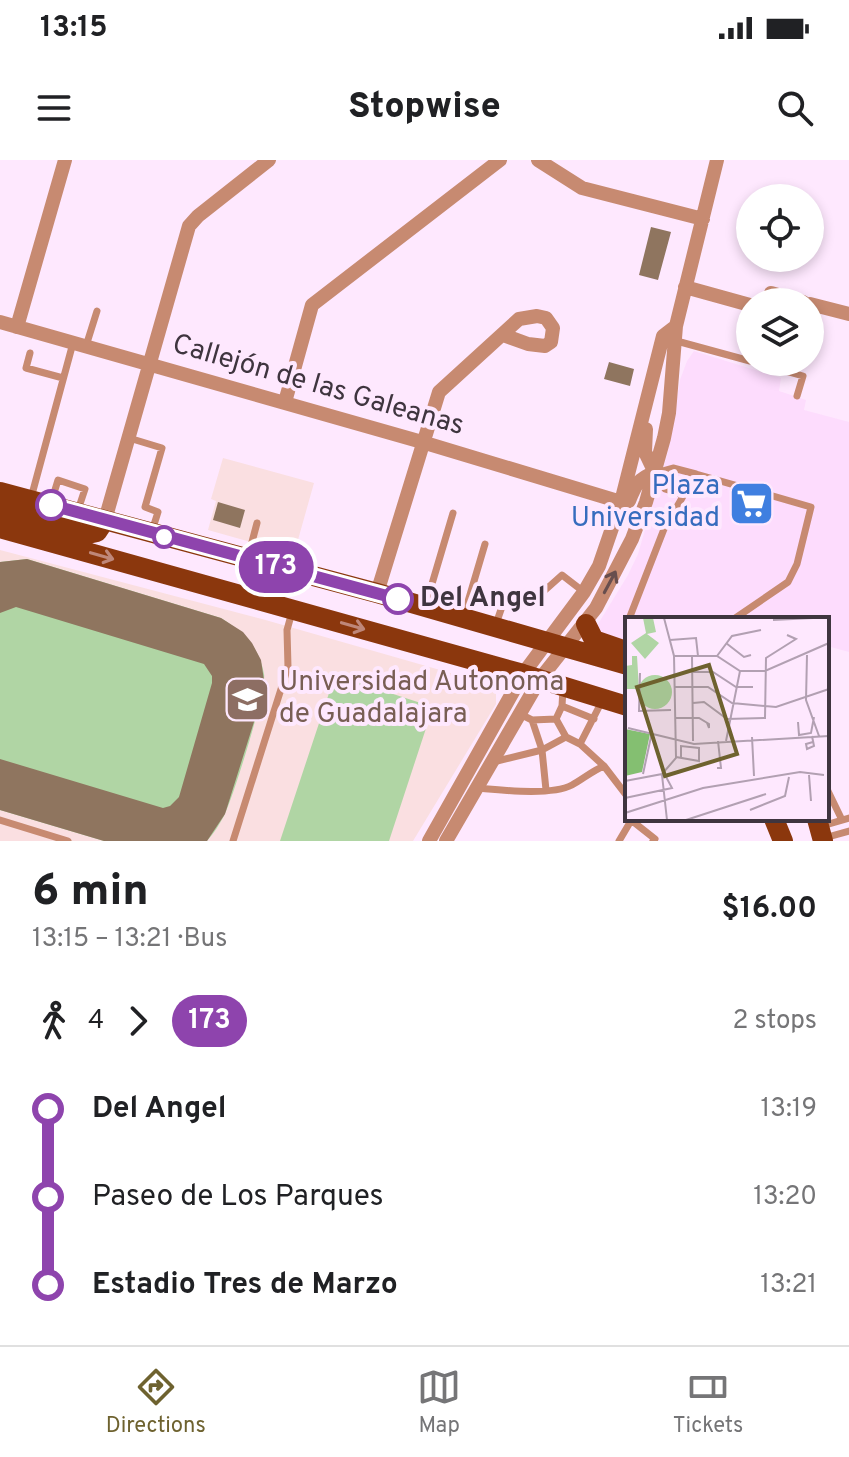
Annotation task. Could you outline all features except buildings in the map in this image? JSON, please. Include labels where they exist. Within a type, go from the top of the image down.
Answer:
[{"type":"main road","points":[[0,492],[425,606],[625,664]]},
{"type":"main road","points":[[0,511],[83,535],[97,532],[105,520]]},
{"type":"main road","points":[[0,528],[532,677],[562,696],[625,706]]},
{"type":"main road","points":[[586,624],[588,634],[594,640],[625,650]]},
{"type":"main road","points":[[775,821],[783,841]]},
{"type":"street","points":[[17,327],[65,160]]},
{"type":"street","points":[[105,520],[192,221],[269,160]]},
{"type":"street","points":[[285,402],[312,305],[500,160]]},
{"type":"street","points":[[538,160],[582,188],[703,219]]},
{"type":"street","points":[[606,548],[621,502],[644,408],[672,334],[717,160]]},
{"type":"street","points":[[685,287],[736,301]]},
{"type":"street","points":[[824,308],[849,314]]},
{"type":"street","name":"Callejón de las Galeanas","points":[[0,322],[285,402],[621,502]]},
{"type":"street","points":[[558,644],[586,624],[622,561],[655,473],[669,413],[672,334]]},
{"type":"street","points":[[377,593],[439,392],[503,335]]},
{"type":"street","points":[[644,408],[645,452],[655,473]]},
{"type":"street","points":[[432,840],[463,781],[532,677],[558,644],[618,529],[636,484],[642,477],[655,473]]},
{"type":"street","points":[[446,841],[491,763],[525,716],[532,677]]},
{"type":"lane","points":[[30,500],[63,378],[97,311]]},
{"type":"lane","points":[[672,334],[736,356]]},
{"type":"lane","points":[[30,353],[26,368],[63,378]]},
{"type":"lane","points":[[797,396],[803,376]]},
{"type":"lane","points":[[129,438],[162,448],[145,507],[158,512],[151,533]]},
{"type":"lane","points":[[684,495],[665,489],[655,473],[673,468],[811,507],[797,564],[788,582],[737,617]]},
{"type":"lane","points":[[630,617],[664,529],[696,474]]},
{"type":"lane","points":[[425,606],[453,513]]},
{"type":"lane","points":[[247,559],[257,523]]},
{"type":"lane","points":[[464,617],[485,544]]},
{"type":"lane","points":[[495,626],[506,595],[534,600],[562,575],[584,592]]},
{"type":"lane","points":[[233,841],[288,667],[287,630],[293,610]]},
{"type":"lane","points":[[594,719],[562,696],[556,719],[566,737],[580,744],[604,766],[625,793]]},
{"type":"lane","points":[[580,744],[603,700]]},
{"type":"lane","points":[[525,716],[556,719]]},
{"type":"lane","points":[[525,716],[542,750],[546,790]]},
{"type":"lane","points":[[491,763],[542,750],[566,737]]},
{"type":"lane","points":[[463,781],[478,788],[546,790],[572,785],[604,766]]},
{"type":"lane","points":[[820,831],[846,819],[829,792]]},
{"type":"lane","points":[[0,820],[68,841]]},
{"type":"lane","points":[[619,841],[631,821]]},
{"type":"lane","points":[[634,821],[655,839],[653,841]]},
{"type":"lane","points":[[820,831],[849,831]]},
{"type":"shaded area","name":"Plaza Universidad","points":[[694,351],[736,364],[736,376],[781,378],[779,391],[806,400],[804,410],[849,422],[849,652],[829,647],[829,617],[625,617],[625,646],[595,629],[638,554],[668,451],[680,380]]},
{"type":"shaded area","points":[[223,458],[314,483],[294,554],[208,530],[216,501],[211,499]]},
{"type":"shaded area","name":"Universidad Autonoma de Guadalajara","points":[[0,550],[262,619],[489,684],[496,693],[496,704],[413,841],[0,841]]},
{"type":"green space","points":[[27,559],[221,618],[243,634],[254,648],[262,664],[264,684],[228,805],[207,841],[104,841],[0,810],[0,562]]},
{"type":"green space","points":[[335,675],[433,707],[389,841],[280,841]]},
{"type":"bus line","name":"173","points":[[51,505],[398,599]]},
{"type":"place","name":"Plaza Universidad","points":[[751,503]]},
{"type":"place","name":"Del Angel","points":[[398,599]]},
{"type":"place","name":"Universidad Autonoma de Guadalajara","points":[[248,699]]}]
